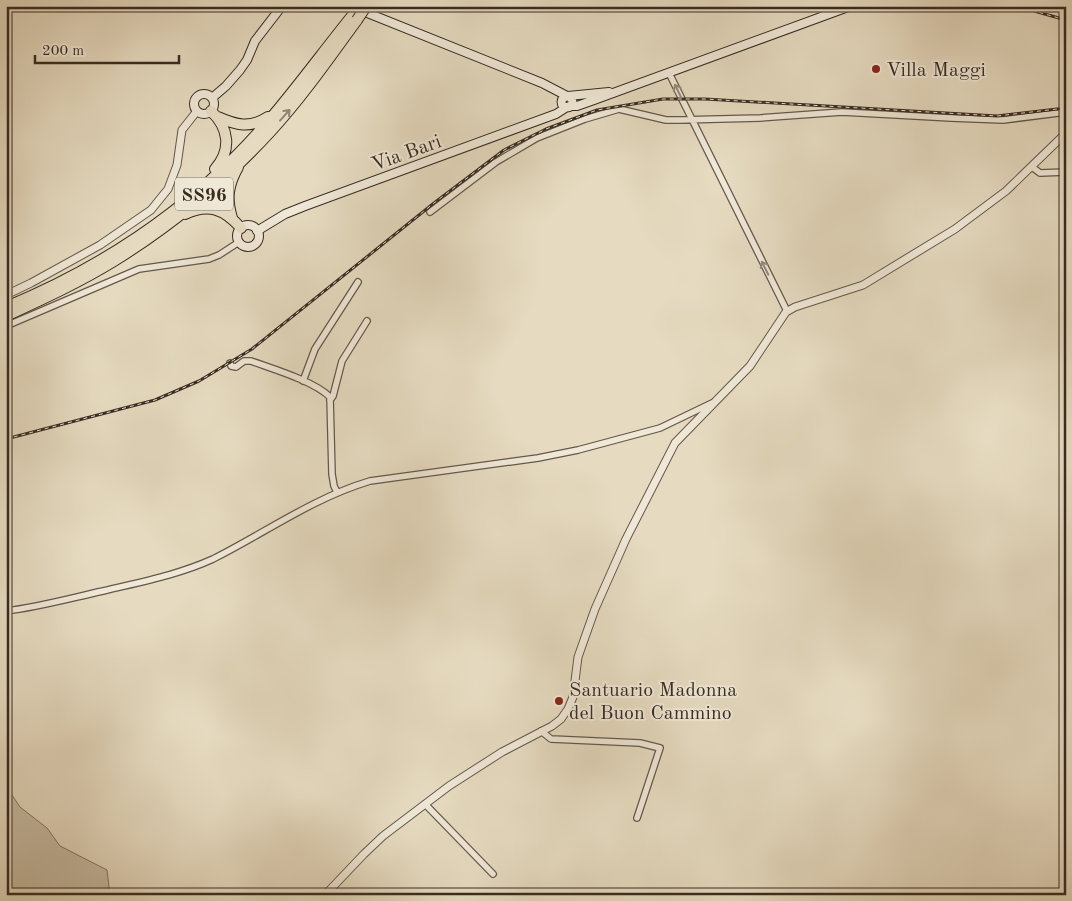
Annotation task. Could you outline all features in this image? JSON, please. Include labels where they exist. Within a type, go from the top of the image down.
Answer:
[{"type":"highway","name":"SS96","points":[[6,307],[35,295],[109,255],[176,213],[236,156],[283,103],[353,14],[363,7]]},
{"type":"highway","name":"SS96","points":[[6,316],[112,262],[242,161],[291,109],[353,14]]},
{"type":"highway","points":[[215,114],[238,125],[253,124],[267,118],[283,103]]},
{"type":"highway","points":[[176,213],[193,188],[221,161],[227,140],[224,127],[215,114]]},
{"type":"highway","points":[[232,218],[228,195],[232,177],[242,161]]},
{"type":"highway","points":[[176,213],[205,208],[218,210],[232,218],[241,228]]},
{"type":"main road","points":[[212,98],[240,70],[247,60],[255,41],[282,6]]},
{"type":"main road","points":[[353,14],[551,87],[566,102],[616,92],[851,6]]},
{"type":"main road","points":[[207,94],[212,98],[215,114],[202,114],[197,111],[194,103],[198,96],[207,94]]},
{"type":"main road","name":"Via Bari","points":[[239,242],[244,246],[254,245],[258,237],[257,231],[286,214],[551,115],[566,102]]},
{"type":"main road","points":[[239,242],[237,236],[241,228],[250,226],[257,231]]},
{"type":"street","points":[[669,73],[787,312]]},
{"type":"street","points":[[430,212],[496,162],[537,138],[585,119],[619,109],[666,120],[842,112],[1003,120],[1066,112]]},
{"type":"street","points":[[6,295],[100,245],[151,210],[168,188],[177,165],[182,130],[197,111]]},
{"type":"street","points":[[325,895],[383,836],[449,786],[502,752],[561,719],[573,697],[578,657],[595,609],[626,539],[675,442],[750,366],[787,312],[795,307],[863,285],[975,216],[1032,167],[1066,133]]},
{"type":"street","points":[[1032,167],[1040,173],[1066,172]]},
{"type":"street","name":"Via Bari","points":[[6,326],[139,269],[209,259],[239,242]]},
{"type":"street","points":[[303,381],[315,349],[358,282]]},
{"type":"street","points":[[337,492],[332,474],[330,400],[342,361],[368,321]]},
{"type":"street","points":[[230,363],[231,366],[236,367],[244,361],[251,361],[303,381],[324,392],[330,400]]},
{"type":"street","points":[[6,611],[36,607],[179,572],[212,559],[337,492],[370,481],[538,458],[586,448],[660,428],[712,403]]},
{"type":"street","points":[[541,731],[551,739],[640,743],[660,748],[637,818]]},
{"type":"street","points":[[425,804],[494,874]]},
{"type":"shaded area","points":[[6,786],[20,807],[47,828],[60,846],[107,870],[110,895],[10,895],[6,890]]},
{"type":"railway","points":[[1016,6],[1066,20]]},
{"type":"railway","points":[[6,439],[155,400],[199,381],[252,349],[434,203],[504,150],[546,129],[597,110],[663,99],[705,99],[997,116],[1066,108]]},
{"type":"place","name":"Villa Maggi","points":[[876,69]]},
{"type":"place","name":"Santuario Madonna del Buon Cammino","points":[[559,701]]}]
